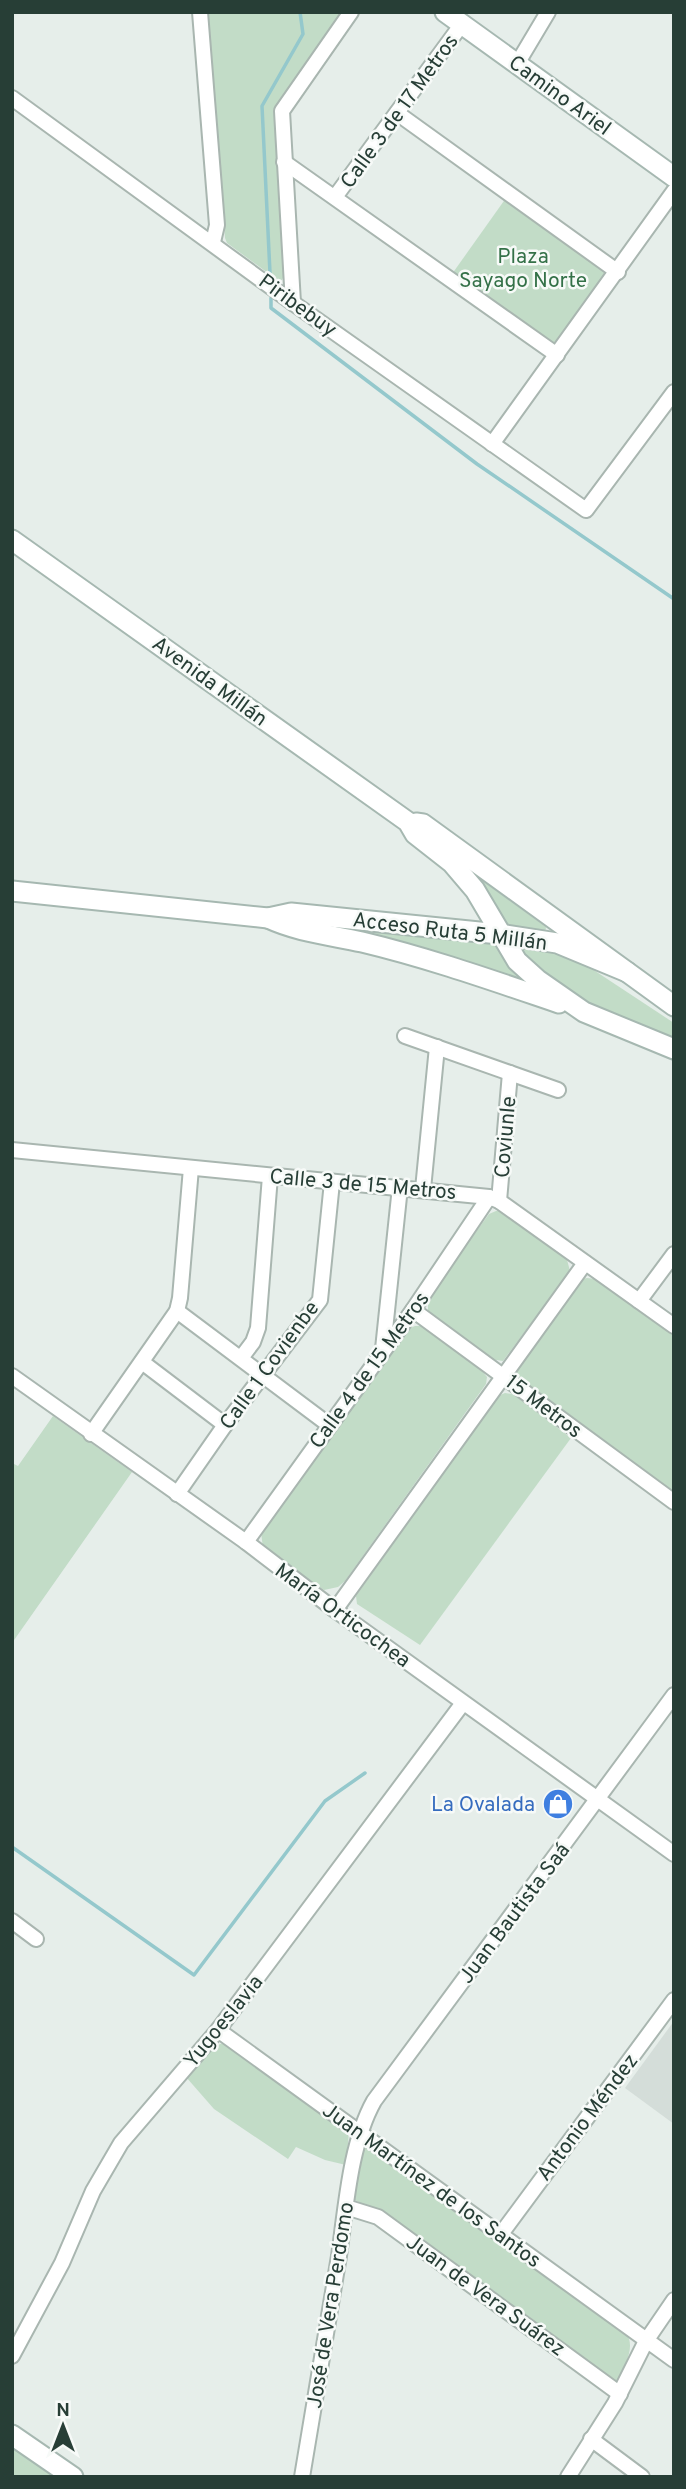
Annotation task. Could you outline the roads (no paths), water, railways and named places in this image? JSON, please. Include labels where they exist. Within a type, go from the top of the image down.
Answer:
[{"type":"street","points":[[200,12],[217,225],[213,242]]},
{"type":"street","points":[[293,303],[282,111],[351,12]]},
{"type":"street","name":"Camino Ariel","points":[[445,12],[674,177]]},
{"type":"street","points":[[517,64],[548,12]]},
{"type":"street","name":"Calle 3 de 17 Metros","points":[[335,197],[462,24]]},
{"type":"street","name":"Piribebuy","points":[[12,98],[213,242],[293,303],[586,510],[672,399]]},
{"type":"street","points":[[397,113],[618,272]]},
{"type":"street","points":[[284,162],[557,355]]},
{"type":"street","points":[[492,444],[674,191]]},
{"type":"street","name":"Avenida Millán","points":[[12,540],[408,822],[415,834],[452,863],[475,890],[517,961],[538,980],[584,1012],[674,1049]]},
{"type":"street","name":"Avenida Millán","points":[[408,822],[423,824],[674,1006]]},
{"type":"street","name":"Acceso Ruta 5 Millán","points":[[12,891],[268,918],[291,913],[499,934],[557,943],[627,972]]},
{"type":"street","name":"Acceso Ruta 5 Millán","points":[[268,918],[287,927],[362,942],[460,970],[584,1012]]},
{"type":"street","points":[[405,1036],[558,1090]]},
{"type":"street","points":[[423,1189],[437,1047]]},
{"type":"street","name":"Coviunle","points":[[494,1199],[510,1073]]},
{"type":"street","name":"Calle 3 de 15 Metros","points":[[12,1150],[423,1189],[494,1199],[674,1326]]},
{"type":"street","points":[[92,1434],[177,1311],[191,1168]]},
{"type":"street","points":[[241,1358],[253,1342],[258,1328],[270,1176]]},
{"type":"street","name":"Calle 1 Covienbe","points":[[177,1494],[225,1425],[320,1300],[332,1182]]},
{"type":"street","points":[[383,1351],[400,1187]]},
{"type":"street","name":"Calle 4 de 15 Metros","points":[[246,1542],[494,1199]]},
{"type":"street","points":[[639,1301],[674,1254]]},
{"type":"street","points":[[335,1610],[585,1263]]},
{"type":"street","name":"15 Metros","points":[[413,1310],[674,1502]]},
{"type":"street","points":[[177,1311],[329,1425]]},
{"type":"street","points":[[142,1362],[225,1425]]},
{"type":"street","name":"María Orticochea","points":[[12,1376],[246,1542],[335,1610],[674,1854]]},
{"type":"street","name":"Juan Bautista Saá","points":[[360,2133],[374,2101],[674,1695]]},
{"type":"street","name":"Yugoeslavia","points":[[12,2356],[62,2263],[93,2191],[121,2143],[218,2030],[463,1703]]},
{"type":"street","points":[[12,1922],[36,1938]]},
{"type":"street","name":"Antonio Méndez","points":[[500,2234],[674,2000]]},
{"type":"street","name":"Juan Martínez de los Santos","points":[[218,2030],[674,2360]]},
{"type":"street","name":"José de Vera Perdomo","points":[[302,2477],[360,2133]]},
{"type":"street","name":"Juan de Vera Suárez","points":[[346,2207],[379,2217],[620,2394]]},
{"type":"street","points":[[568,2477],[620,2394],[646,2341],[674,2300]]},
{"type":"street","points":[[12,2435],[73,2477]]},
{"type":"street","points":[[591,2439],[642,2477]]},
{"type":"waterway","points":[[270,273],[262,106],[303,34],[300,12]]},
{"type":"waterway","points":[[271,298],[271,308],[477,464],[674,599]]},
{"type":"waterway","points":[[12,1847],[194,1975],[325,1801],[365,1773]]},
{"type":"place","name":"La Ovalada","points":[[558,1804]]},
{"type":"park label","name":"Plaza Sayago Norte","points":[[523,268]]}]
